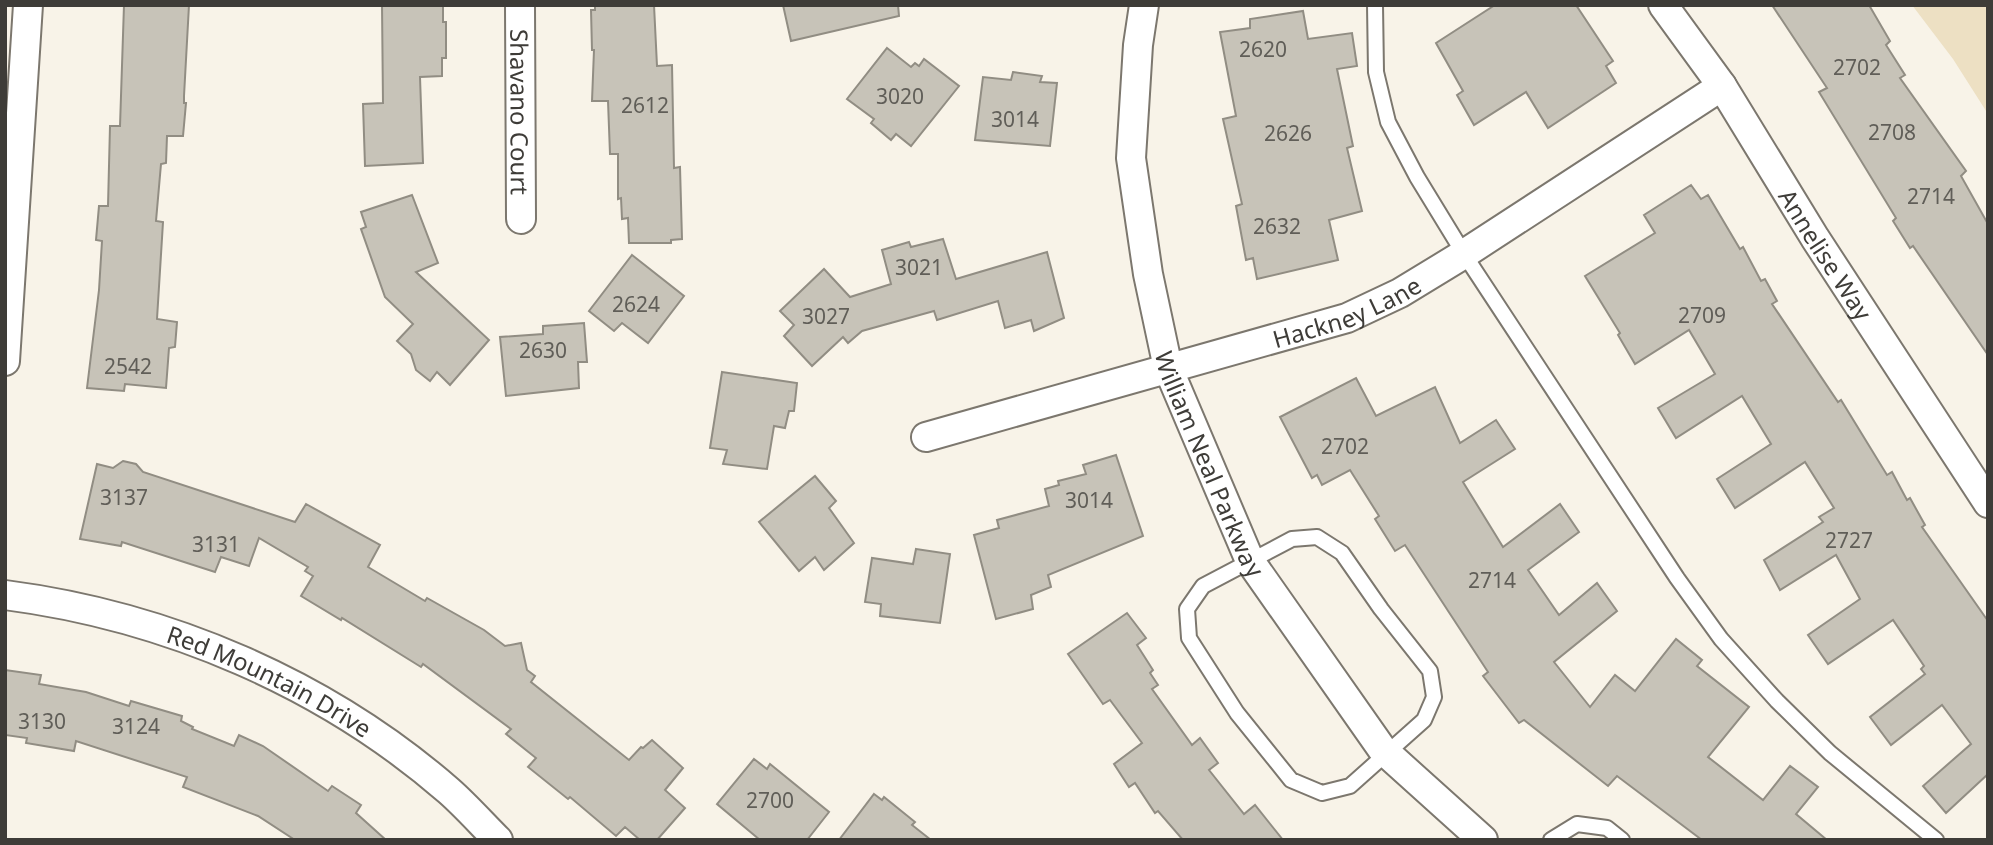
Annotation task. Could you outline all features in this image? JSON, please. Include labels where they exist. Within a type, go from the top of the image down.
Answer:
[{"type":"street","points":[[5,362],[28,5]]},
{"type":"street","name":"Shavano Court","points":[[520,5],[521,219]]},
{"type":"street","name":"William Neal Parkway","points":[[1144,5],[1138,45],[1131,158],[1147,274],[1167,368],[1250,561],[1387,754],[1483,840]]},
{"type":"street","name":"Annelise Way","points":[[1663,5],[1722,86],[1815,238],[1988,503]]},
{"type":"street","name":"Hackney Lane","points":[[926,437],[1348,317],[1400,293],[1464,254],[1722,86]]},
{"type":"street","name":"Red Mountain Drive","points":[[5,595],[123,618],[221,651],[315,696],[401,753],[450,792],[498,840]]},
{"type":"lane","points":[[1375,5],[1376,72],[1388,122],[1464,254],[1661,555],[1721,639],[1777,701],[1830,753],[1936,840]]},
{"type":"lane","points":[[1317,537],[1342,553],[1381,609],[1430,671],[1434,697],[1424,720],[1350,786],[1322,793],[1292,780],[1237,713],[1189,638],[1187,609],[1203,586],[1250,561],[1292,538],[1317,537]]},
{"type":"lane","points":[[1551,840],[1577,824],[1607,828],[1622,840]]},
{"type":"shaded area","points":[[1912,5],[1988,5],[1988,114],[1953,59]]},
{"type":"building","points":[[124,5],[189,5],[183,136],[167,136],[166,163],[161,164],[156,221],[163,222],[157,319],[177,322],[175,347],[169,348],[166,388],[125,384],[124,391],[87,388],[99,290],[102,241],[96,240],[99,206],[108,206],[110,126],[120,126]]},
{"type":"building","points":[[382,5],[443,5],[446,58],[442,58],[442,76],[420,77],[423,163],[365,166],[363,104],[383,103]]},
{"type":"building","points":[[595,5],[654,5],[657,66],[672,65],[674,168],[680,167],[682,239],[671,240],[671,243],[629,243],[628,218],[622,219],[621,198],[618,199],[618,154],[610,154],[608,101],[592,101],[594,50],[591,10],[595,10]]},
{"type":"building","points":[[783,5],[898,5],[899,16],[791,41]]},
{"type":"building","points":[[1495,5],[1576,5],[1613,61],[1606,66],[1616,83],[1548,128],[1526,92],[1474,125],[1457,95],[1463,91],[1436,43]]},
{"type":"building","points":[[1772,5],[1869,5],[1890,41],[1886,45],[1905,75],[1900,78],[1966,171],[1961,176],[1988,224],[1988,355],[1893,221],[1896,218],[1819,92],[1827,88]]},
{"type":"building","points":[[1303,11],[1308,39],[1352,33],[1357,66],[1337,69],[1353,146],[1347,148],[1362,211],[1329,220],[1338,260],[1257,279],[1253,258],[1246,260],[1236,206],[1242,204],[1223,119],[1236,116],[1220,32],[1250,28],[1250,19]]},
{"type":"building","points":[[887,48],[911,67],[915,63],[919,66],[924,59],[959,86],[911,146],[896,134],[891,140],[871,123],[874,119],[847,99]]},
{"type":"building","points":[[1013,72],[1042,76],[1040,82],[1057,83],[1050,146],[975,140],[983,77],[1011,80]]},
{"type":"building","points":[[1691,185],[1701,199],[1708,195],[1740,249],[1743,247],[1761,281],[1765,279],[1777,301],[1772,304],[1838,402],[1841,400],[1887,475],[1892,472],[1907,500],[1910,498],[1925,525],[1922,527],[1988,621],[1988,774],[1946,813],[1923,786],[1971,744],[1942,705],[1891,745],[1870,717],[1925,674],[1921,669],[1924,666],[1893,620],[1828,664],[1808,635],[1860,599],[1836,555],[1780,590],[1764,560],[1823,522],[1819,517],[1834,508],[1805,462],[1735,508],[1717,479],[1771,444],[1742,396],[1676,438],[1658,408],[1715,374],[1689,330],[1635,364],[1618,335],[1620,333],[1585,276],[1655,233],[1644,215]]},
{"type":"building","points":[[412,195],[438,263],[416,272],[489,340],[450,385],[437,372],[430,381],[416,370],[411,354],[397,341],[413,324],[385,297],[361,229],[366,227],[361,212]]},
{"type":"building","points":[[943,239],[956,279],[1047,252],[1064,318],[1034,331],[1031,320],[1005,328],[998,301],[937,320],[934,311],[862,331],[848,343],[843,337],[812,366],[784,336],[794,325],[780,311],[824,269],[850,297],[891,284],[882,250],[909,242],[911,247]]},
{"type":"building","points":[[632,255],[684,296],[648,343],[622,323],[614,331],[589,311]]},
{"type":"building","points":[[584,323],[587,362],[578,362],[579,388],[506,396],[500,337],[543,334],[543,326]]},
{"type":"building","points":[[722,372],[797,383],[794,411],[789,411],[785,428],[774,426],[767,469],[723,464],[727,450],[710,448]]},
{"type":"building","points":[[1356,378],[1376,416],[1435,387],[1460,443],[1496,420],[1515,449],[1463,482],[1503,547],[1560,504],[1579,532],[1528,570],[1559,615],[1597,583],[1617,611],[1554,662],[1590,707],[1615,675],[1635,691],[1676,639],[1702,660],[1697,666],[1749,707],[1708,757],[1763,800],[1790,766],[1818,787],[1796,814],[1827,840],[1702,840],[1617,776],[1608,786],[1524,720],[1519,723],[1483,676],[1488,672],[1405,545],[1395,551],[1375,519],[1379,516],[1350,470],[1322,485],[1317,475],[1312,478],[1280,417]]},
{"type":"building","points":[[1116,455],[1143,536],[1048,575],[1051,587],[1031,595],[1033,609],[996,619],[974,535],[999,528],[997,520],[1049,506],[1045,489],[1059,485],[1058,481],[1086,474],[1083,465]]},
{"type":"building","points":[[123,461],[136,464],[143,472],[295,522],[306,504],[380,545],[368,567],[425,601],[427,598],[484,630],[505,646],[521,643],[527,670],[535,676],[531,682],[629,760],[652,740],[683,768],[665,790],[685,808],[657,840],[640,840],[625,827],[616,836],[570,797],[568,799],[528,767],[536,758],[506,734],[511,729],[423,664],[421,667],[301,596],[313,576],[305,571],[308,567],[259,538],[249,566],[221,557],[215,572],[122,542],[121,546],[80,539],[97,464],[113,468]]},
{"type":"building","points":[[815,476],[836,501],[829,508],[854,543],[824,570],[815,557],[799,571],[759,522]]},
{"type":"building","points":[[916,549],[950,554],[940,623],[880,616],[881,604],[865,602],[872,558],[913,564]]},
{"type":"building","points":[[1127,613],[1146,638],[1137,645],[1153,670],[1150,673],[1158,685],[1152,689],[1192,745],[1200,738],[1218,763],[1209,770],[1244,814],[1255,805],[1283,840],[1183,840],[1158,811],[1155,813],[1135,783],[1129,787],[1114,764],[1142,743],[1110,700],[1103,704],[1068,654]]},
{"type":"building","points":[[5,670],[41,675],[39,684],[86,692],[129,706],[131,701],[182,716],[181,721],[193,727],[192,729],[234,746],[239,735],[263,746],[328,791],[332,786],[361,805],[356,813],[386,840],[295,840],[258,816],[183,787],[187,777],[76,741],[74,751],[26,743],[27,738],[5,735]]},
{"type":"building","points":[[754,759],[767,769],[770,764],[829,812],[807,840],[760,840],[717,804]]},
{"type":"building","points":[[874,794],[882,800],[884,797],[915,822],[912,825],[931,840],[839,840]]}]
